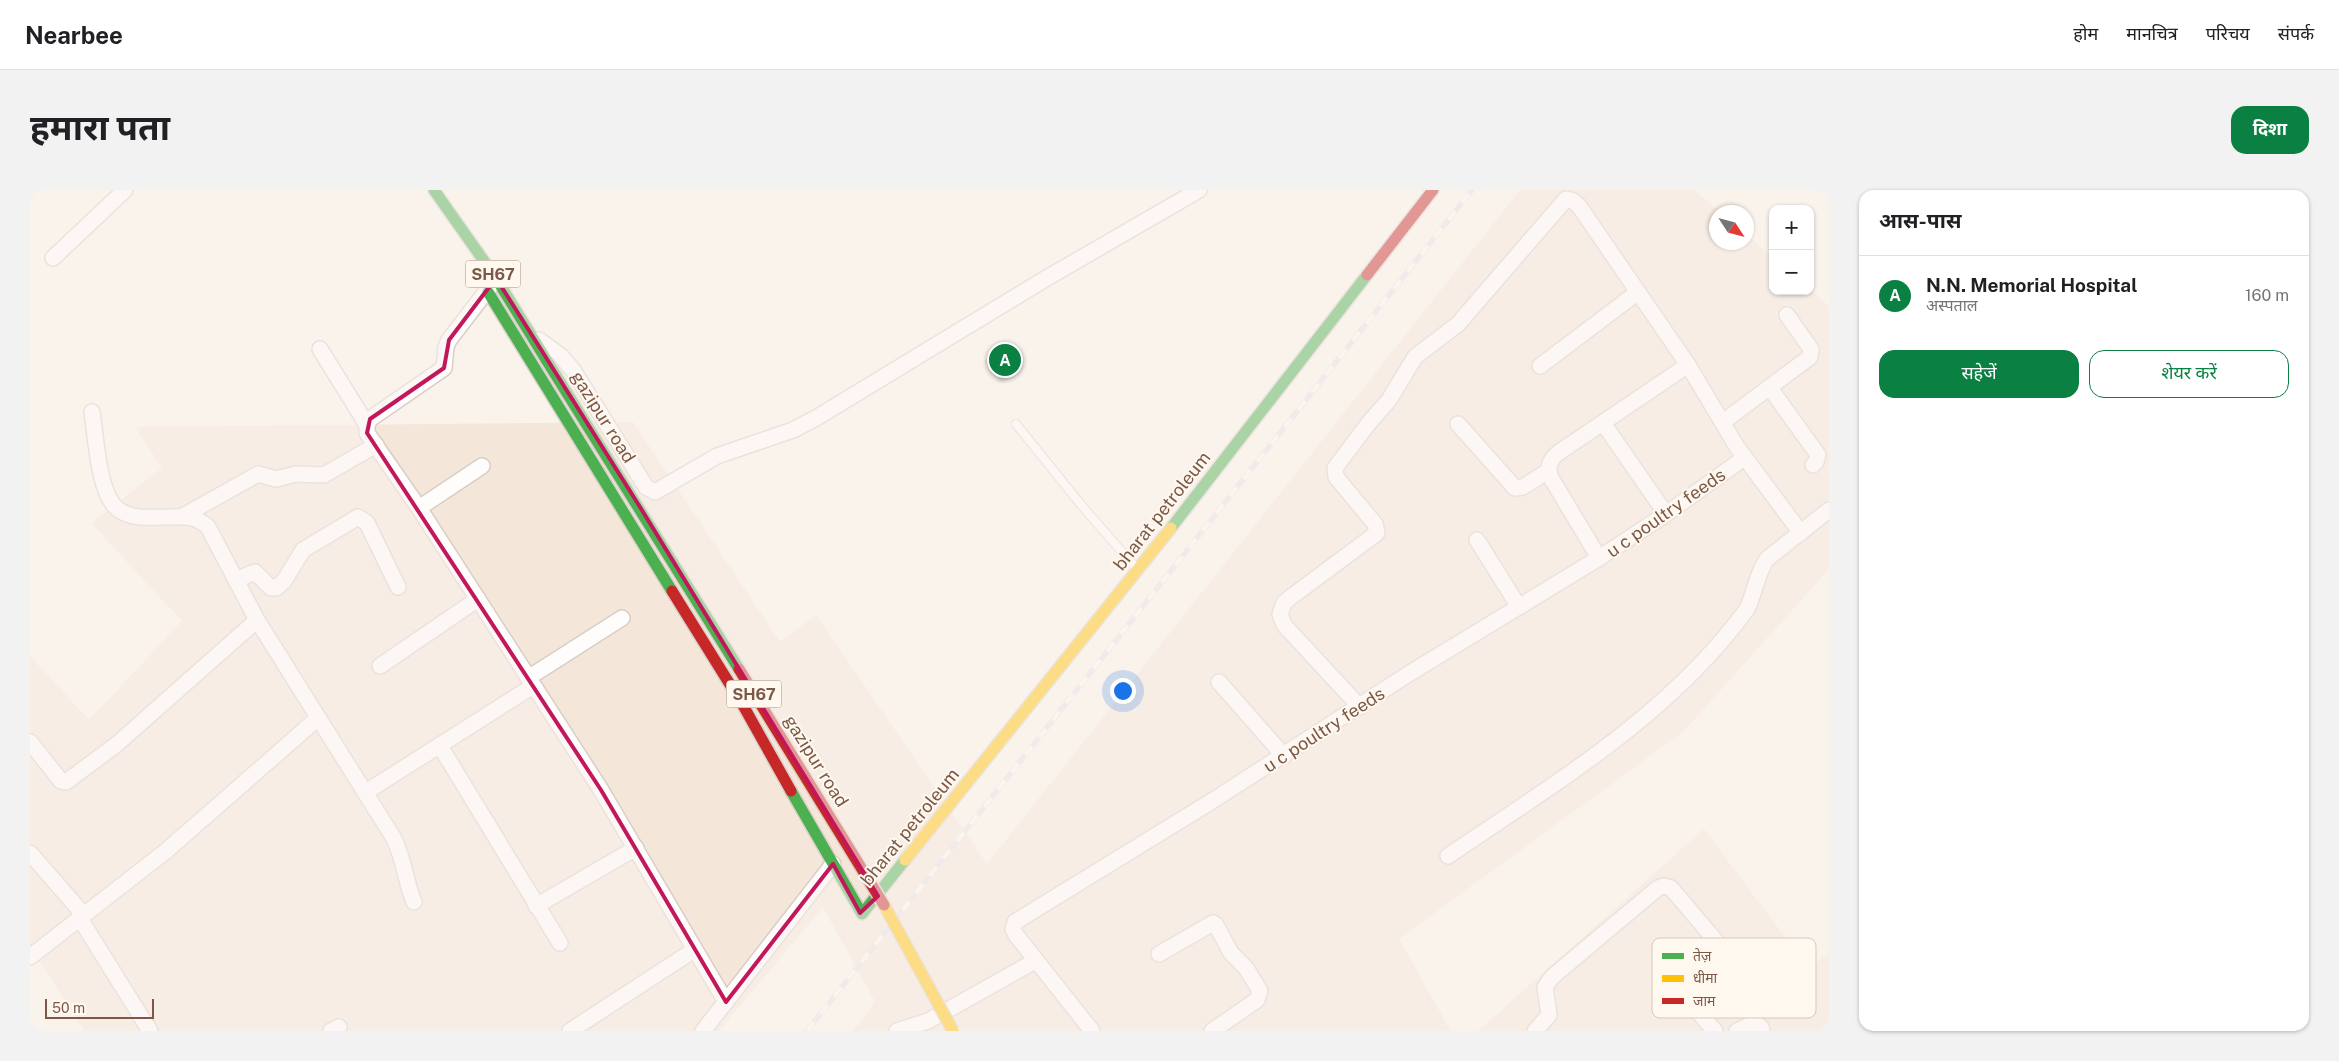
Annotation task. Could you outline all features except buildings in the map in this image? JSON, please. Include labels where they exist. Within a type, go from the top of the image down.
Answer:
[{"type":"street","points":[[53,258],[125,190]]},
{"type":"street","name":"SH67","points":[[434,190],[496,278],[532,336]]},
{"type":"street","points":[[532,336],[561,356],[573,370],[646,487],[655,492],[717,456],[793,430],[816,418],[1045,279],[1199,190]]},
{"type":"street","name":"bharat petroleum","points":[[488,292],[744,707],[859,912],[863,914],[1138,570],[1433,190]]},
{"type":"street","points":[[1360,707],[1284,625],[1280,614],[1284,603],[1291,597],[1377,533],[1375,524],[1336,477],[1335,468],[1368,424],[1386,404],[1415,357],[1458,324],[1561,203],[1571,195],[1688,365],[1744,458],[1800,533]]},
{"type":"street","points":[[366,425],[373,417],[442,370],[445,365],[446,347],[449,340],[488,292],[496,278]]},
{"type":"street","points":[[1540,366],[1638,292]]},
{"type":"street","points":[[1722,422],[1807,361],[1812,354],[1809,346],[1787,315]]},
{"type":"street","name":"gazipur road","points":[[532,336],[640,507],[885,907],[953,1031]]},
{"type":"street","points":[[320,349],[366,425],[368,433],[419,508],[601,790],[726,1002]]},
{"type":"street","points":[[1599,558],[1548,471],[1550,462],[1558,453],[1688,365]]},
{"type":"street","points":[[1770,388],[1818,455],[1813,465]]},
{"type":"street","points":[[92,412],[104,487],[113,505],[128,515],[140,517],[183,516],[194,518],[208,527],[257,620],[398,846],[405,878],[414,902]]},
{"type":"street","points":[[1603,423],[1666,514]]},
{"type":"street","points":[[1458,424],[1515,488],[1523,487],[1548,471]]},
{"type":"street","points":[[183,516],[258,474],[276,479],[296,474],[324,475],[376,445]]},
{"type":"street","name":"u c poultry feeds","points":[[1092,1031],[1016,935],[1013,929],[1016,922],[1284,756],[1410,673],[1599,558],[1666,514],[1744,458]]},
{"type":"street","points":[[419,508],[482,466]]},
{"type":"street","points":[[1448,856],[1584,764],[1676,692],[1748,609],[1760,570],[1766,560],[1829,510]]},
{"type":"street","points":[[236,580],[255,572],[271,588],[276,588],[284,581],[303,550],[358,517],[367,523],[398,587]]},
{"type":"street","points":[[1477,540],[1519,607]]},
{"type":"street","points":[[380,666],[478,599]]},
{"type":"street","points":[[366,792],[440,746],[622,618]]},
{"type":"street","points":[[30,742],[61,781],[66,782],[117,744],[257,620]]},
{"type":"street","points":[[1219,682],[1284,756]]},
{"type":"street","points":[[30,957],[166,852],[318,718]]},
{"type":"street","points":[[440,746],[560,944]]},
{"type":"street","points":[[536,906],[636,848]]},
{"type":"street","points":[[30,853],[81,916],[150,1031]]},
{"type":"street","points":[[703,1031],[833,864]]},
{"type":"street","points":[[1535,1031],[1549,1015],[1545,987],[1552,977],[1658,888],[1664,886],[1671,888],[1713,938]]},
{"type":"street","points":[[1159,954],[1213,923],[1235,958],[1246,968],[1260,991],[1260,995],[1257,1000],[1212,1031]]},
{"type":"street","points":[[570,1031],[694,950]]},
{"type":"street","points":[[897,1031],[931,1026],[1035,961]]},
{"type":"street","points":[[1704,1018],[1715,1031]]},
{"type":"street","points":[[1737,1031],[1759,1027]]},
{"type":"lane","points":[[1016,424],[1082,506],[1138,570]]},
{"type":"highlighted area","points":[[496,278],[640,507],[878,896],[860,913],[833,864],[726,1002],[601,790],[367,433],[370,419],[444,368],[449,340]]},
{"type":"shaded area","points":[[1520,190],[1694,190],[1712,205],[1709,205],[1709,250],[1754,250],[1754,241],[1769,254],[1769,295],[1814,295],[1814,293],[1829,306],[1829,569],[1684,731],[1399,939],[1451,1031],[853,1031],[875,1002],[823,907],[719,1031],[84,1031],[46,970],[30,949],[30,656],[89,720],[182,621],[91,523],[162,468],[135,427],[633,422],[780,642],[816,615],[987,864]]},
{"type":"shaded area","points":[[1704,829],[1786,938],[1652,938],[1652,1018],[1816,1018],[1816,963],[1829,954],[1829,1031],[1478,1031]]},
{"type":"railway","points":[[807,1031],[1472,190]]},
{"type":"traffic: fast","points":[[434,190],[496,278],[547,361]]},
{"type":"traffic: fast","points":[[1171,528],[1367,275]]},
{"type":"traffic: fast","points":[[488,292],[672,591]]},
{"type":"traffic: fast","points":[[547,361],[739,669]]},
{"type":"traffic: fast","points":[[791,791],[862,914],[905,860]]},
{"type":"traffic: slow","points":[[905,860],[1171,528]]},
{"type":"traffic: slow","points":[[884,905],[953,1031]]},
{"type":"traffic: jam","points":[[1367,275],[1433,190]]},
{"type":"traffic: jam","points":[[672,591],[744,707],[791,791]]},
{"type":"traffic: jam","points":[[739,669],[884,905]]},
{"type":"place","name":"N.N. Memorial Hospital","points":[[1005,360]]}]
